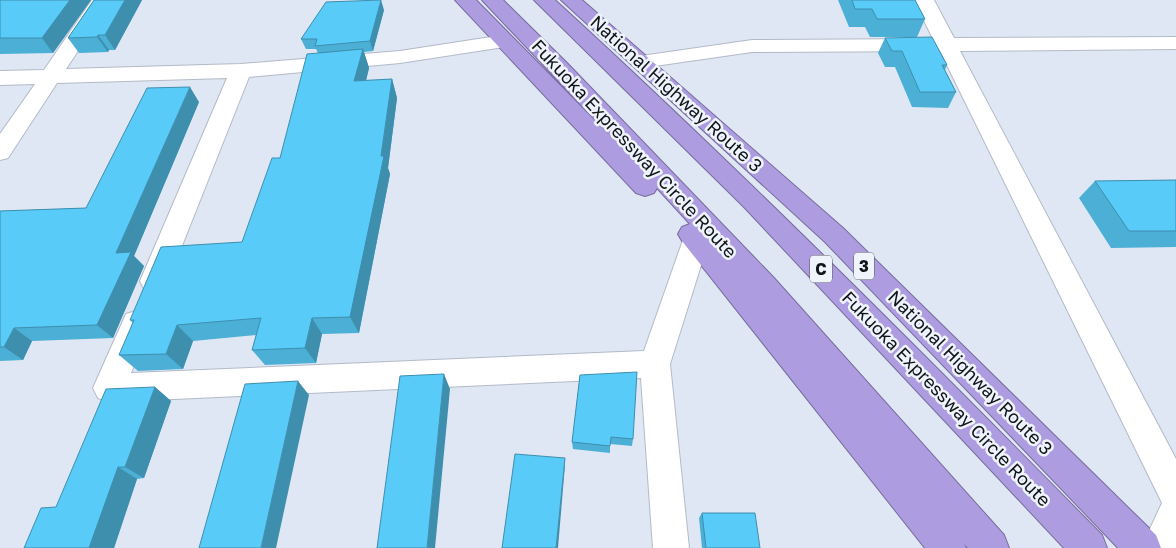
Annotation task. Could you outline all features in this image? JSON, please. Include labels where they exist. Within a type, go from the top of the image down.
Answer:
[{"type":"highway","points":[[465,0],[696,240],[948,548]]},
{"type":"highway","name":"Fukuoka Expressway Circle Route","points":[[492,0],[560,68],[764,286],[962,512],[991,548]]},
{"type":"highway","name":"Fukuoka Expressway Circle Route","points":[[544,0],[608,59],[807,254],[1089,548]]},
{"type":"highway","name":"National Highway Route 3","points":[[571,0],[834,235],[1143,548]]},
{"type":"highway","points":[[962,512],[986,548]]},
{"type":"street","points":[[0,152],[102,0]]},
{"type":"street","points":[[924,0],[1176,494]]},
{"type":"street","points":[[0,78],[241,71],[400,57],[504,41]]},
{"type":"street","points":[[641,62],[752,46],[1176,43]]},
{"type":"street","points":[[241,71],[110,388],[655,364]]},
{"type":"street","points":[[671,548],[655,364],[696,240]]},
{"type":"street","points":[[1158,548],[1176,513]]},
{"type":"building","points":[[0,0],[70,0],[42,38],[0,38]]},
{"type":"building","points":[[94,0],[125,0],[105,35],[68,38]]},
{"type":"building","points":[[381,0],[370,41],[315,46],[317,39],[301,39],[326,2]]},
{"type":"building","points":[[852,0],[915,0],[925,19],[877,19],[872,9],[855,9]]},
{"type":"building","points":[[932,37],[947,65],[942,65],[956,92],[920,92],[902,51],[892,51],[885,38]]},
{"type":"building","points":[[363,49],[354,81],[392,79],[381,156],[384,156],[350,317],[312,318],[305,348],[252,350],[261,318],[177,325],[166,354],[119,355],[134,320],[130,320],[161,247],[242,242],[272,158],[280,158],[307,54]]},
{"type":"building","points":[[190,87],[116,253],[131,252],[97,325],[14,328],[4,347],[0,347],[0,211],[86,208],[147,88]]},
{"type":"building","points":[[1176,180],[1176,231],[1129,231],[1095,181]]},
{"type":"building","points":[[637,372],[633,439],[611,437],[610,446],[572,442],[580,375]]},
{"type":"building","points":[[444,374],[427,548],[377,548],[400,376]]},
{"type":"building","points":[[298,381],[261,548],[199,548],[245,384]]},
{"type":"building","points":[[155,387],[125,467],[118,467],[89,548],[24,548],[41,508],[56,507],[106,389]]},
{"type":"building","points":[[515,454],[565,458],[556,548],[502,548]]},
{"type":"building","points":[[702,513],[755,513],[760,548],[706,548]]}]
